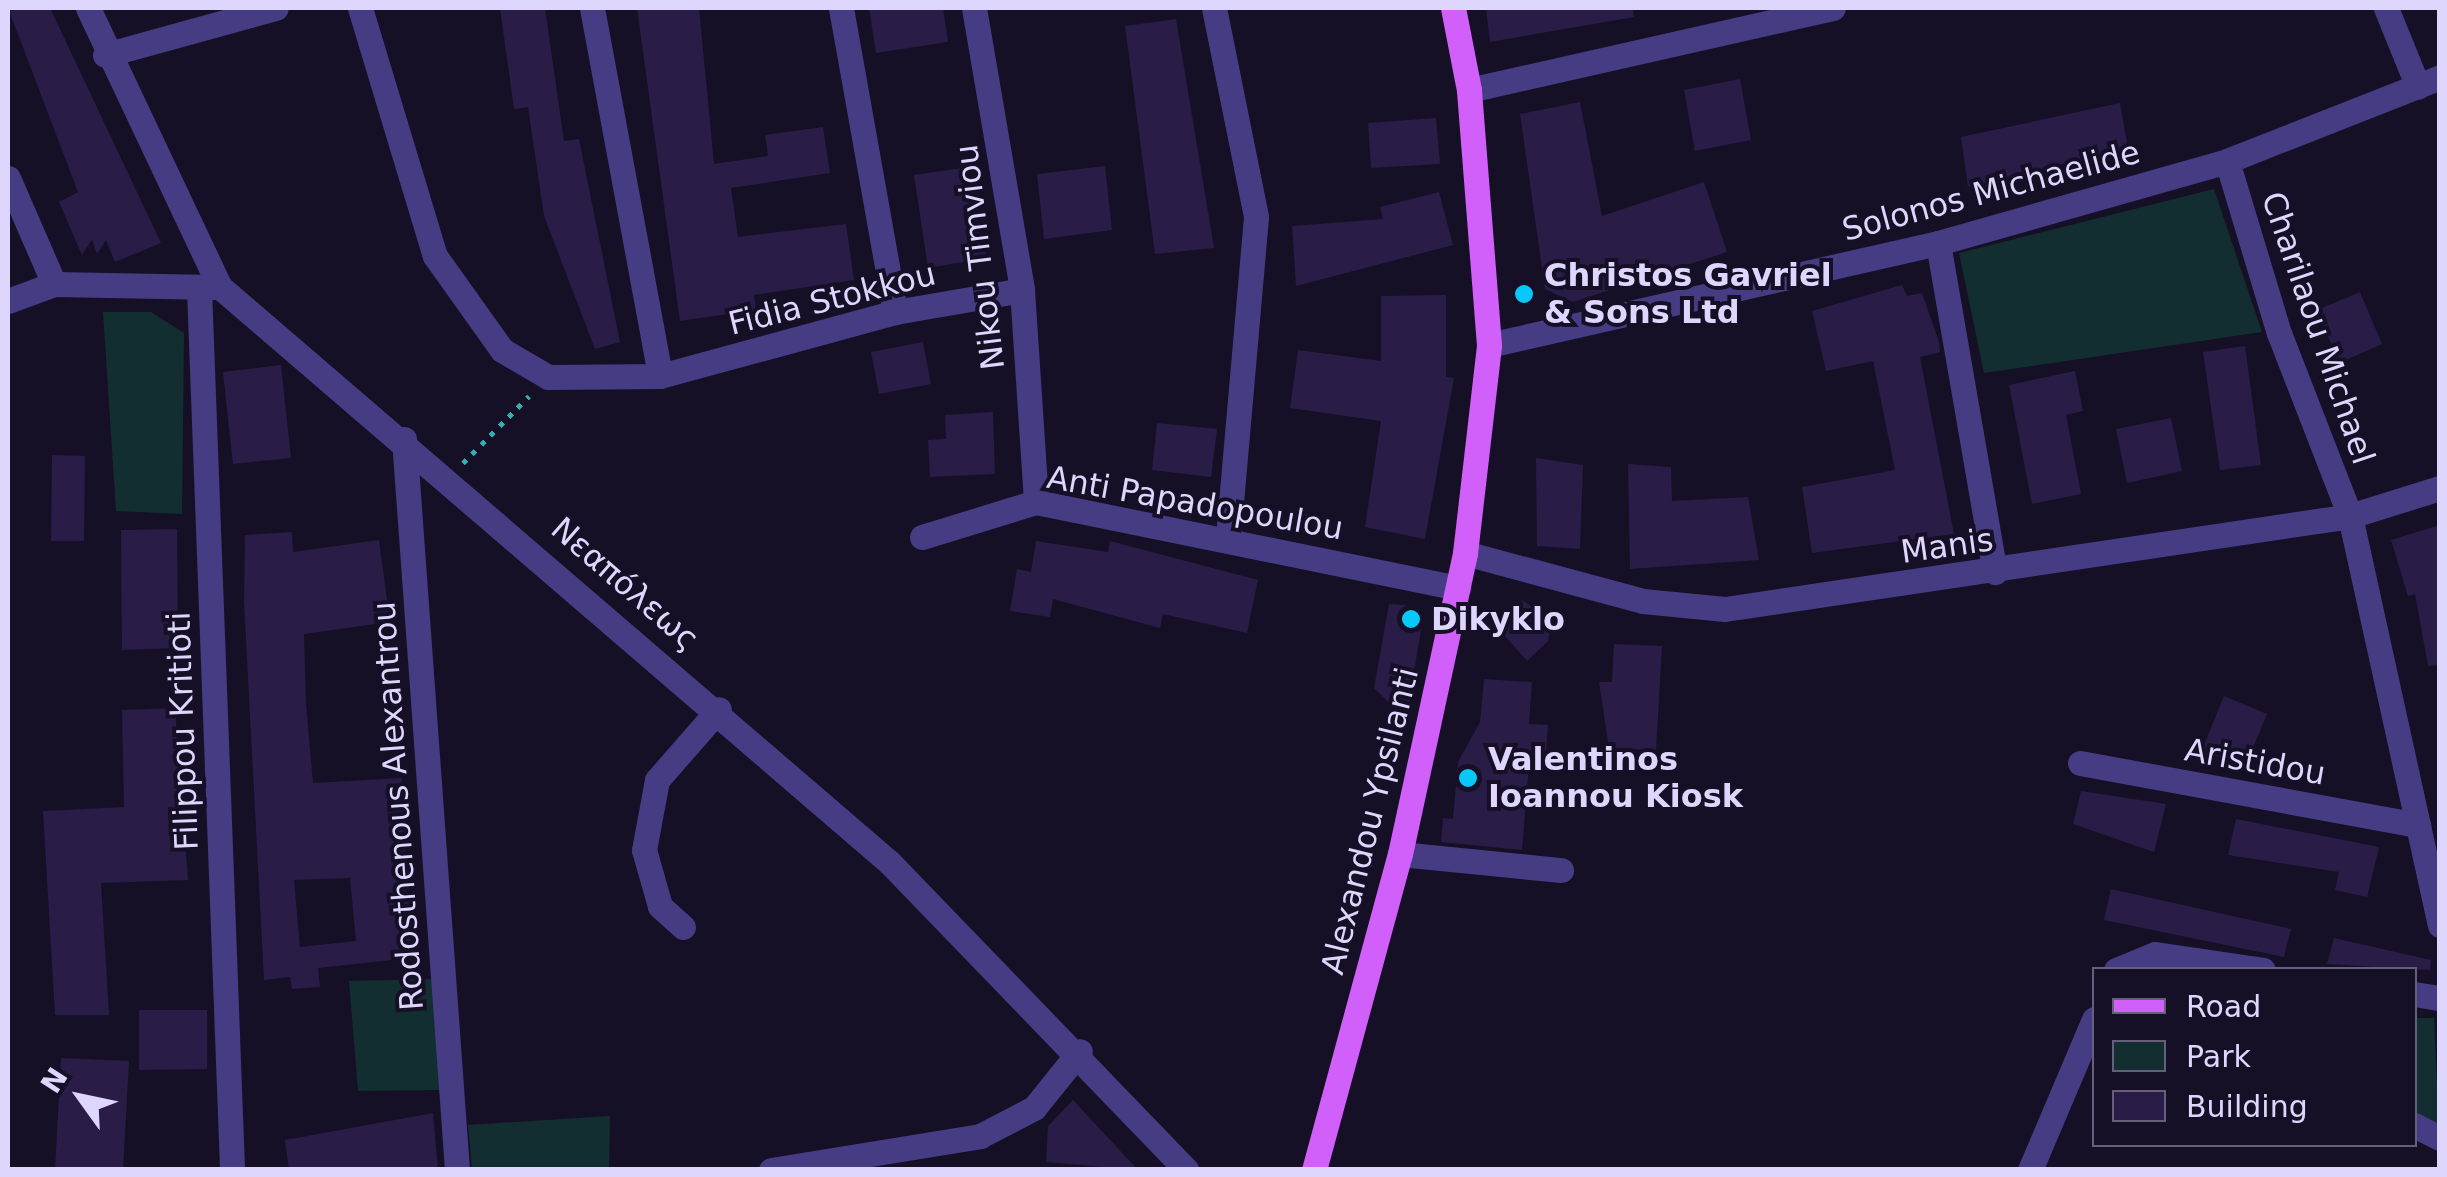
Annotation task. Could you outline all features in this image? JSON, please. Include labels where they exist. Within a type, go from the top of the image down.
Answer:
[{"type":"main road","name":"Alexandou Ypsilanti","points":[[1314,1170],[1400,854],[1458,588],[1489,345],[1469,90],[1453,8]]},
{"type":"street","name":"Νεαπόλεως","points":[[88,8],[210,288],[450,476],[720,709],[1080,1051],[1186,1170]]},
{"type":"street","points":[[105,54],[276,8]]},
{"type":"street","points":[[360,8],[435,256],[502,350],[548,377]]},
{"type":"street","points":[[592,8],[660,376]]},
{"type":"street","points":[[841,8],[895,312]]},
{"type":"street","name":"Nikou Timviou","points":[[974,8],[1022,290],[1036,502]]},
{"type":"street","points":[[1214,8],[1256,217],[1228,537]]},
{"type":"street","points":[[1469,90],[1833,8]]},
{"type":"street","points":[[2386,8],[2429,82]]},
{"type":"street","name":"Solonos Michaelide","points":[[1489,345],[1938,242],[2227,161],[2429,82]]},
{"type":"street","name":"Charilaou Michael","points":[[2227,161],[2279,333],[2350,516],[2440,925]]},
{"type":"street","points":[[8,178],[54,284]]},
{"type":"street","points":[[1938,242],[1995,572]]},
{"type":"street","points":[[8,300],[54,284],[210,288]]},
{"type":"street","name":"Filippou Kritioti","points":[[210,288],[232,1170]]},
{"type":"street","name":"Fidia Stokkou","points":[[548,377],[660,376],[895,312],[1022,290]]},
{"type":"street","name":"Rodosthenous Alexantrou","points":[[404,439],[458,1170]]},
{"type":"street","name":"Manis","points":[[1464,553],[1643,601],[1725,609],[1995,572],[2350,516],[2440,488]]},
{"type":"street","name":"Anti Papadopoulou","points":[[922,537],[1036,502],[1228,537],[1458,588]]},
{"type":"street","points":[[683,927],[660,906],[644,850],[656,780],[720,709]]},
{"type":"street","name":"Aristidou","points":[[2080,763],[2418,825]]},
{"type":"street","points":[[1400,854],[1560,870]]},
{"type":"street","points":[[2123,967],[2155,954],[2243,967]]},
{"type":"street","points":[[2030,1170],[2092,1023]]},
{"type":"street","points":[[771,1170],[980,1136],[1034,1108],[1080,1051]]},
{"type":"street","points":[[2417,1126],[2440,1138]]},
{"type":"path","points":[[450,476],[548,377]]},
{"type":"green space","points":[[2214,189],[2262,332],[1984,373],[1959,253]]},
{"type":"green space","points":[[103,312],[151,312],[184,333],[182,514],[116,511]]},
{"type":"green space","points":[[434,979],[441,1090],[358,1091],[349,981]]},
{"type":"green space","points":[[2417,1018],[2434,1018],[2439,1130],[2417,1116]]},
{"type":"green space","points":[[610,1116],[609,1169],[472,1169],[468,1125]]},
{"type":"building","points":[[8,8],[50,8],[161,243],[115,262],[106,240],[97,254],[92,239],[82,255],[59,202],[78,192]]},
{"type":"building","points":[[500,8],[545,8],[564,141],[579,139],[620,342],[595,349],[544,216],[528,107],[514,109]]},
{"type":"building","points":[[637,8],[699,8],[714,164],[768,156],[765,135],[823,127],[830,173],[731,188],[738,237],[846,224],[854,280],[754,295],[756,310],[680,321]]},
{"type":"building","points":[[869,8],[943,8],[948,42],[876,53]]},
{"type":"building","points":[[1486,8],[1633,8],[1634,17],[1490,42]]},
{"type":"building","points":[[1176,19],[1214,248],[1155,254],[1125,26]]},
{"type":"building","points":[[1740,79],[1751,140],[1695,151],[1684,90]]},
{"type":"building","points":[[1580,102],[1602,216],[1704,182],[1727,252],[1573,302],[1545,289],[1520,114]]},
{"type":"building","points":[[2120,103],[2128,148],[1968,187],[1961,137]]},
{"type":"building","points":[[1436,118],[1440,164],[1371,168],[1368,123]]},
{"type":"building","points":[[1105,166],[1112,230],[1044,239],[1037,174]]},
{"type":"building","points":[[962,168],[987,258],[928,268],[914,175]]},
{"type":"building","points":[[1439,192],[1453,245],[1296,286],[1292,226],[1383,219],[1380,207]]},
{"type":"building","points":[[1902,285],[1907,296],[1922,293],[1939,342],[1940,352],[1920,357],[1954,534],[1812,553],[1802,487],[1895,470],[1873,361],[1826,371],[1812,311]]},
{"type":"building","points":[[2360,292],[2382,344],[2339,363],[2317,310]]},
{"type":"building","points":[[1446,295],[1446,377],[1454,378],[1425,539],[1365,527],[1381,421],[1290,408],[1298,350],[1381,361],[1381,296]]},
{"type":"building","points":[[923,342],[931,384],[879,394],[871,352]]},
{"type":"building","points":[[2245,346],[2261,465],[2220,470],[2203,352]]},
{"type":"building","points":[[281,365],[291,458],[233,464],[223,372]]},
{"type":"building","points":[[2075,371],[2083,411],[2066,415],[2081,494],[2032,504],[2009,385]]},
{"type":"building","points":[[993,412],[995,474],[930,477],[928,440],[946,439],[945,415]]},
{"type":"building","points":[[2171,418],[2182,471],[2127,483],[2116,429]]},
{"type":"building","points":[[1157,423],[1217,429],[1211,477],[1152,470]]},
{"type":"building","points":[[52,455],[85,456],[84,541],[51,541]]},
{"type":"building","points":[[1536,458],[1583,465],[1580,549],[1537,546]]},
{"type":"building","points":[[1628,464],[1671,467],[1672,501],[1748,497],[1759,560],[1630,569]]},
{"type":"building","points":[[2440,525],[2440,665],[2428,666],[2415,594],[2408,596],[2391,540]]},
{"type":"building","points":[[177,529],[178,648],[122,650],[121,530]]},
{"type":"building","points":[[292,532],[293,552],[379,540],[390,622],[304,634],[306,704],[313,783],[402,778],[411,958],[318,968],[320,987],[292,989],[290,977],[264,980],[244,602],[245,535]],"holes":[[[350,878],[356,941],[300,947],[294,880]]]},
{"type":"building","points":[[1036,541],[1108,552],[1110,541],[1258,580],[1247,633],[1163,614],[1160,628],[1053,599],[1050,617],[1010,611],[1017,569],[1031,572]]},
{"type":"building","points":[[1522,600],[1552,620],[1548,641],[1527,661],[1504,635]]},
{"type":"building","points":[[1389,604],[1417,606],[1423,618],[1406,719],[1374,688]]},
{"type":"building","points":[[1614,644],[1662,646],[1656,750],[1609,748],[1599,682],[1612,682]]},
{"type":"building","points":[[1484,679],[1532,682],[1529,724],[1548,725],[1546,754],[1530,753],[1522,850],[1441,842],[1443,818],[1453,819],[1458,762],[1480,722]]},
{"type":"building","points":[[2224,696],[2267,714],[2245,767],[2202,750]]},
{"type":"building","points":[[175,708],[188,880],[101,883],[109,1015],[55,1015],[43,811],[124,807],[122,710]]},
{"type":"building","points":[[2081,791],[2166,804],[2154,852],[2073,824]]},
{"type":"building","points":[[2236,819],[2379,847],[2367,897],[2335,890],[2339,872],[2228,855]]},
{"type":"building","points":[[2111,889],[2291,929],[2284,957],[2104,920]]},
{"type":"building","points":[[2334,938],[2431,960],[2430,970],[2327,964]]},
{"type":"building","points":[[139,1010],[207,1010],[207,1069],[139,1070]]},
{"type":"building","points":[[61,1058],[129,1061],[123,1170],[55,1170]]},
{"type":"building","points":[[1073,1100],[1138,1170],[1046,1162],[1048,1126]]},
{"type":"building","points":[[433,1113],[438,1170],[289,1170],[285,1140]]},
{"type":"place","name":"Christos Gavriel & Sons Ltd","points":[[1524,294]]},
{"type":"place","name":"Dikyklo","points":[[1411,619]]},
{"type":"place","name":"Valentinos Ioannou Kiosk","points":[[1468,778]]}]
